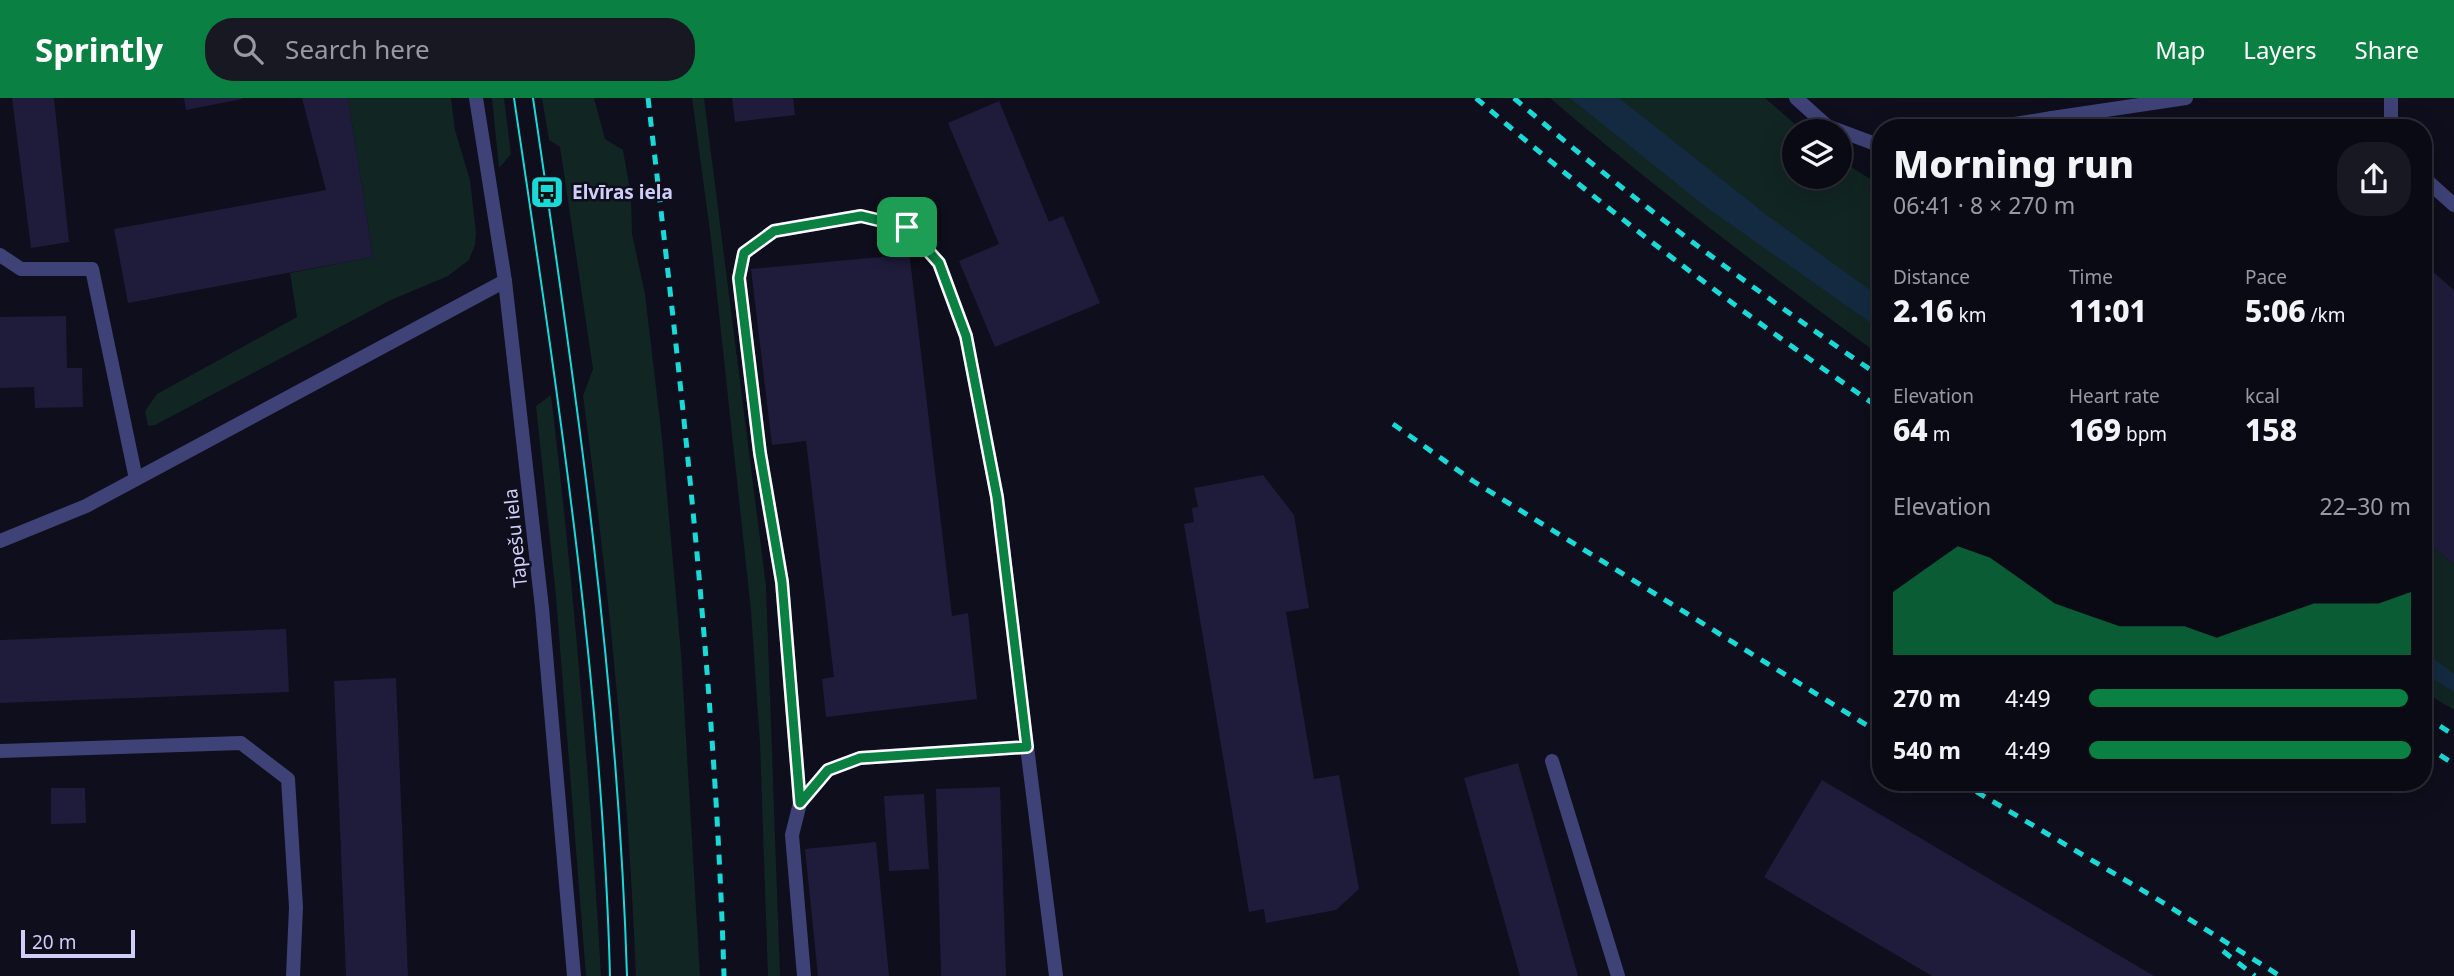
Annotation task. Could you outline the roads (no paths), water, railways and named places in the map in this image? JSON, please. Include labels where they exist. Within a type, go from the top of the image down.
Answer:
[{"type":"street","name":"Tapešu iela","points":[[476,98],[505,281],[542,608],[574,976]]},
{"type":"street","points":[[1796,98],[1827,126],[1872,143]]},
{"type":"street","points":[[2063,119],[2127,102],[2186,98]]},
{"type":"street","points":[[2391,98],[2391,119]]},
{"type":"street","points":[[2432,185],[2454,205]]},
{"type":"street","points":[[804,976],[792,835],[800,803],[782,582],[760,453],[739,278],[744,253],[774,231],[861,216],[907,227],[939,263],[966,336],[997,497],[1056,976]]},
{"type":"street","points":[[0,255],[21,269],[92,269],[136,479]]},
{"type":"street","points":[[0,541],[86,506],[505,281]]},
{"type":"street","points":[[0,751],[241,743],[288,779],[296,907],[293,976]]},
{"type":"street","points":[[800,803],[828,770],[860,758],[1027,747]]},
{"type":"street","points":[[1552,761],[1618,976]]},
{"type":"water","points":[[1570,98],[1619,98],[1768,216],[1872,291],[1872,324],[1706,207]]},
{"type":"water","points":[[2432,658],[2454,674],[2454,692],[2432,678]]},
{"type":"tram line","points":[[514,98],[561,426],[587,645],[598,755],[610,976]]},
{"type":"tram line","points":[[533,98],[565,317],[605,646],[615,756],[627,976]]},
{"type":"railway","points":[[648,98],[685,427],[705,646],[720,866],[724,976]]},
{"type":"railway","points":[[1476,98],[1674,259],[1872,403]]},
{"type":"railway","points":[[1514,98],[1602,172],[1693,243],[1872,371]]},
{"type":"railway","points":[[1393,424],[1473,481],[1872,728]]},
{"type":"railway","points":[[2432,721],[2454,735]]},
{"type":"railway","points":[[2432,750],[2454,764]]},
{"type":"railway","points":[[1975,791],[2280,976]]},
{"type":"railway","points":[[2223,951],[2255,976]]},
{"type":"place","name":"Elvīras iela","points":[[547,192]]}]
